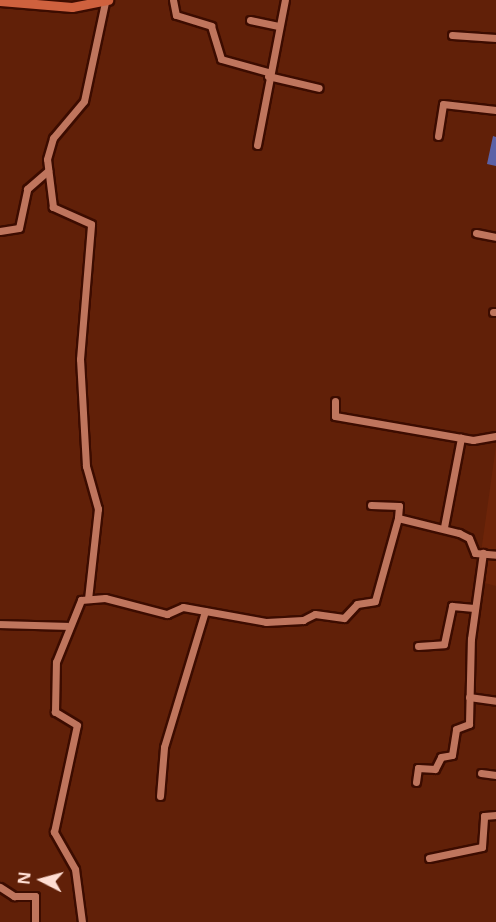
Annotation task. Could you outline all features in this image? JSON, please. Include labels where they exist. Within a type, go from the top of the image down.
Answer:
[{"type":"highway","points":[[0,1],[59,7],[106,1]]},
{"type":"street","points":[[173,0],[176,15],[211,26],[221,59],[319,88]]},
{"type":"street","points":[[257,145],[268,74],[285,0]]},
{"type":"street","points":[[88,599],[98,509],[86,466],[80,358],[91,224],[56,210],[48,171],[53,138],[84,101],[106,1]]},
{"type":"street","points":[[250,20],[278,26]]},
{"type":"street","points":[[452,35],[496,38]]},
{"type":"street","points":[[438,136],[443,104],[496,110]]},
{"type":"street","points":[[0,231],[19,228],[28,186],[48,171]]},
{"type":"street","points":[[476,232],[496,237]]},
{"type":"street","points":[[335,401],[335,416],[461,438],[496,436]]},
{"type":"street","points":[[444,527],[461,438]]},
{"type":"street","points":[[82,922],[75,869],[54,836],[77,724],[54,710],[56,662],[75,606],[88,599],[167,614],[180,607],[266,622],[315,614],[347,617],[357,604],[375,601],[398,519],[399,506],[371,505]]},
{"type":"street","points":[[398,519],[444,527],[469,538],[472,550],[496,555]]},
{"type":"street","points":[[416,782],[419,767],[435,769],[441,757],[452,755],[456,729],[469,724],[474,608],[483,553]]},
{"type":"street","points":[[418,646],[444,644],[452,606],[474,608]]},
{"type":"street","points":[[160,796],[164,751],[205,610]]},
{"type":"street","points":[[0,624],[67,626]]},
{"type":"street","points":[[469,697],[496,701]]},
{"type":"street","points":[[481,773],[496,775]]},
{"type":"street","points":[[429,858],[482,847],[484,816],[496,815]]},
{"type":"street","points":[[0,887],[14,896],[35,896],[35,922]]},
{"type":"shaded area","points":[[496,446],[496,586],[477,581]]},
{"type":"water","points":[[493,136],[496,137],[496,166],[487,164]]}]
